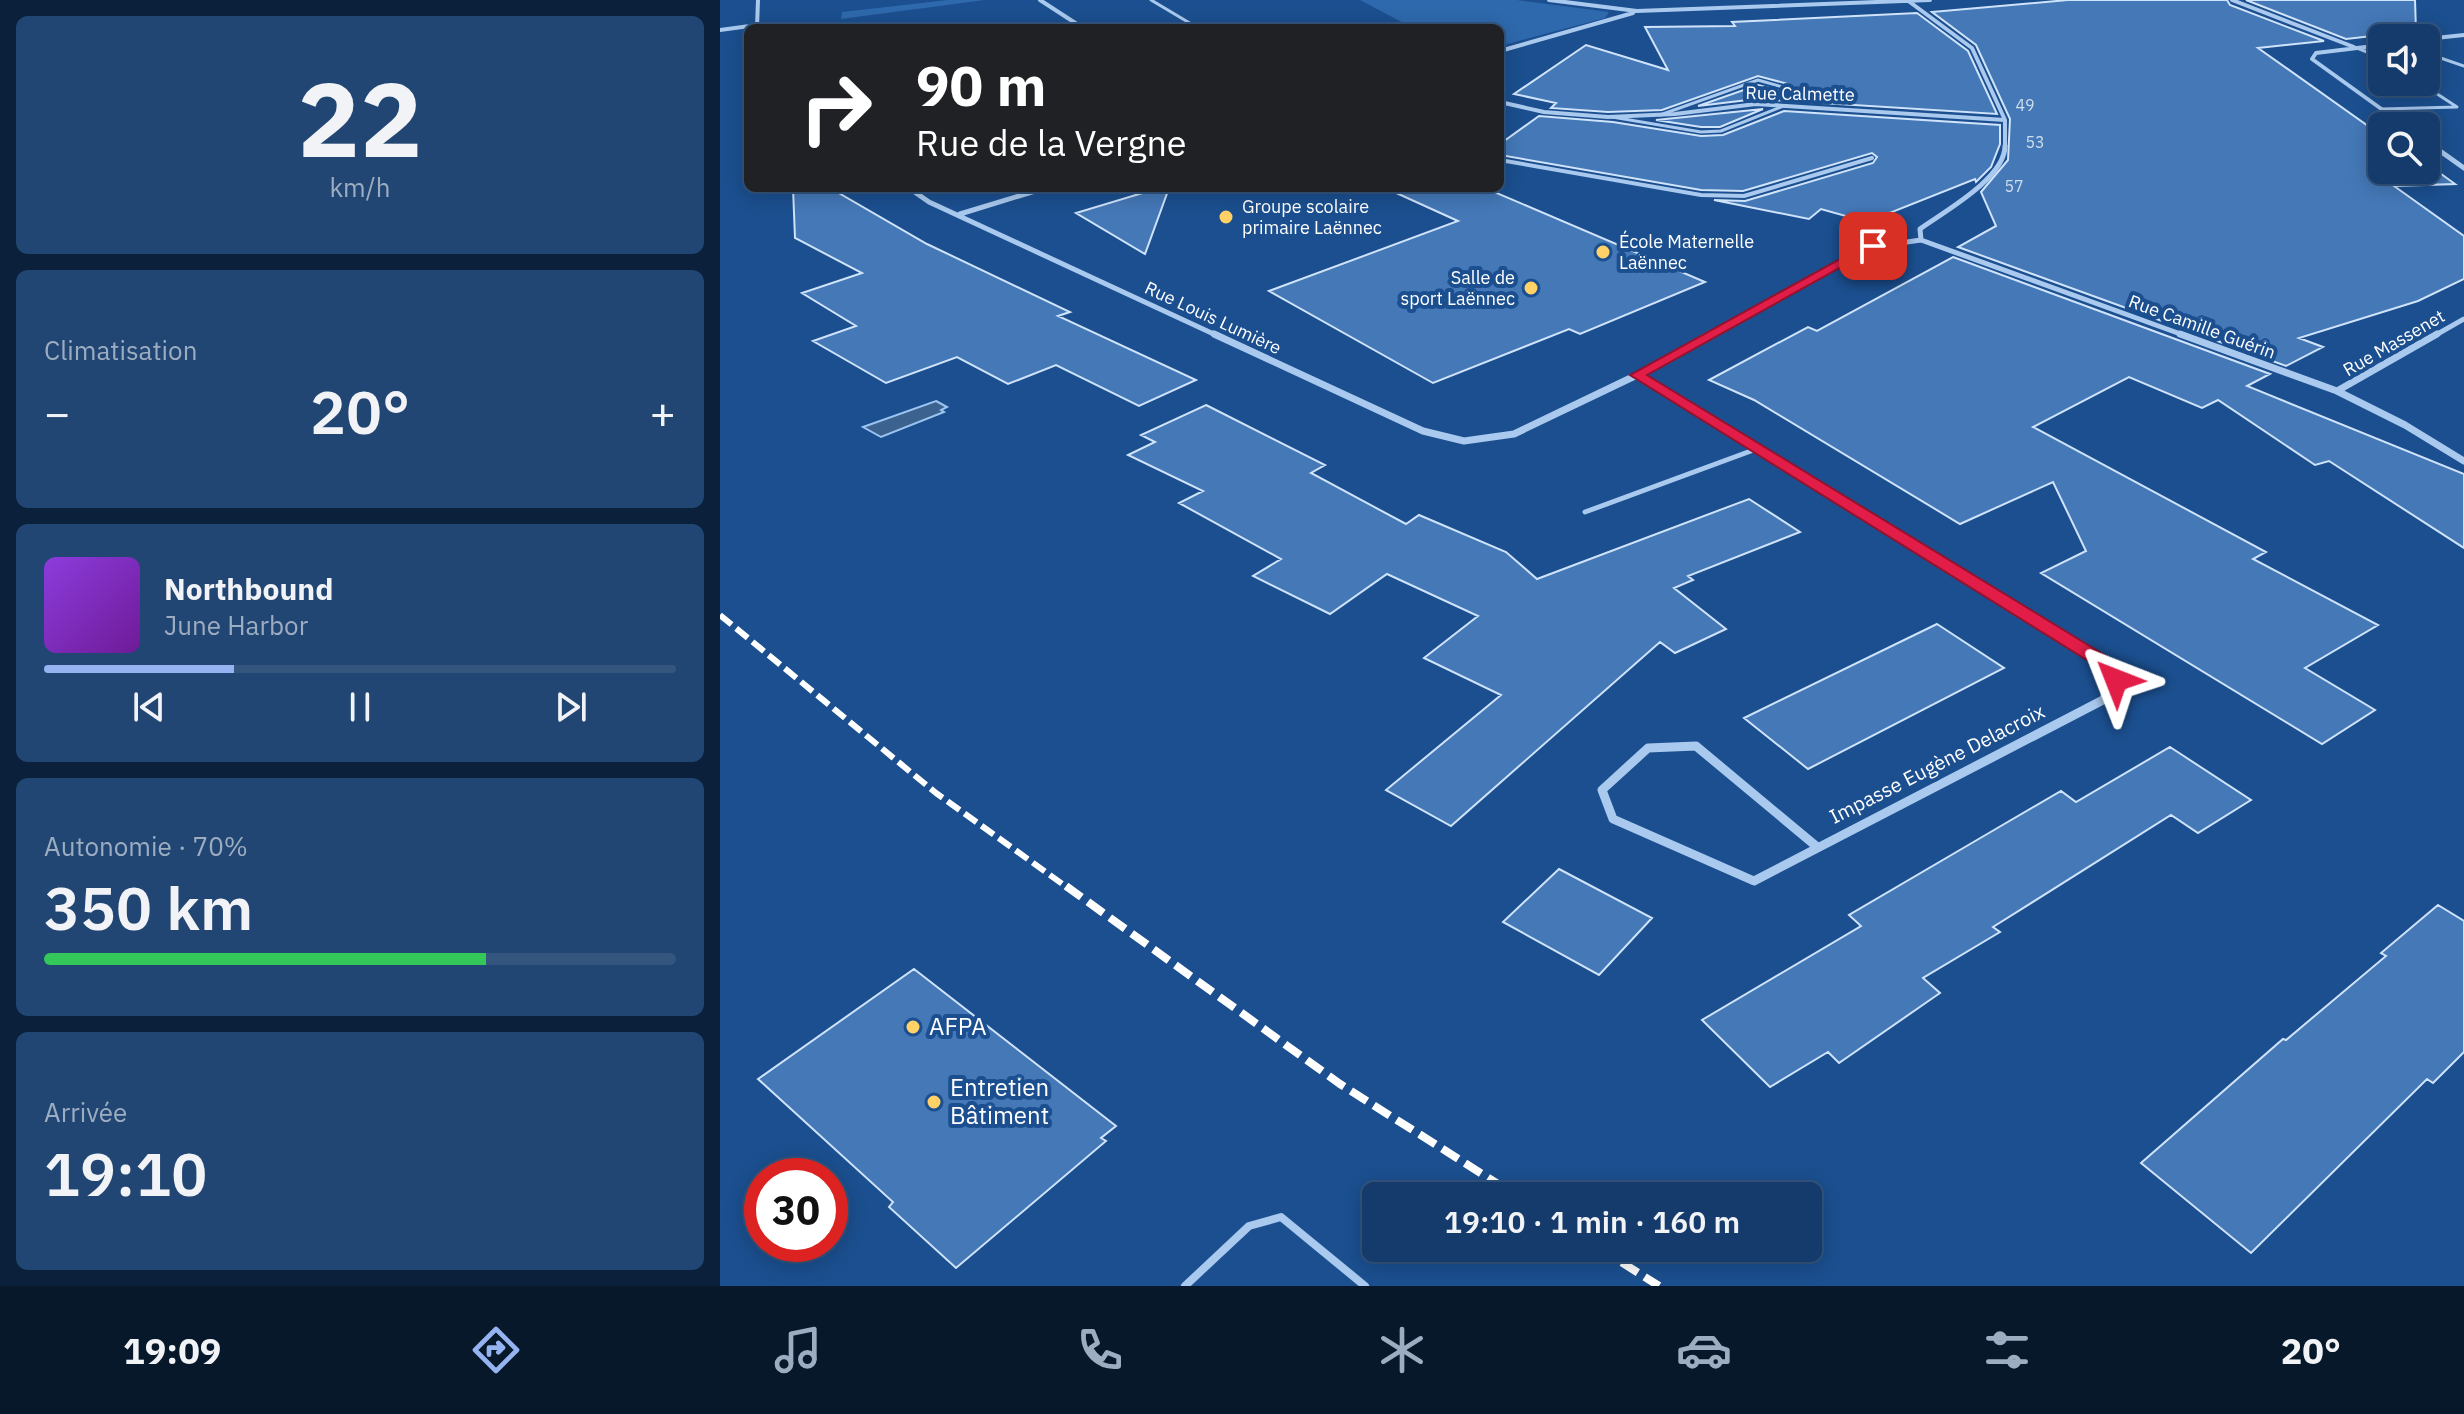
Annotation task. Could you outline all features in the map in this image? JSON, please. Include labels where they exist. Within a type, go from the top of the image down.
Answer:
[{"type":"street","points":[[757,24],[758,0]]},
{"type":"street","points":[[1040,0],[1077,24]]},
{"type":"street","points":[[1549,0],[1637,11],[1930,0]]},
{"type":"street","points":[[2232,0],[2357,48]]},
{"type":"street","points":[[1909,1],[1972,48],[2005,120],[2005,156],[1984,183],[1920,229],[1921,240]]},
{"type":"street","points":[[1504,50],[1637,11]]},
{"type":"street","points":[[720,30],[744,27]]},
{"type":"street","points":[[2440,38],[2464,35]]},
{"type":"street","points":[[2368,47],[2316,53],[2312,59],[2386,112]]},
{"type":"street","name":"Rue Calmette","points":[[1504,103],[1544,112],[1608,117],[1660,115],[1756,104],[2005,120]]},
{"type":"street","points":[[2440,151],[2464,168]]},
{"type":"street","name":"Rue Louis Lumière","points":[[917,192],[1423,431],[1464,441],[1514,434],[1637,375],[1865,248],[1921,240]]},
{"type":"street","points":[[960,214],[1032,192]]},
{"type":"street","name":"Rue Camille Guérin","points":[[1921,240],[2337,391],[2405,425],[2464,461]]},
{"type":"street","name":"Rue Massenet","points":[[2337,391],[2464,319]]},
{"type":"street","name":"Impasse Eugène Delacroix","points":[[1637,375],[2099,660],[2116,680],[2103,700],[1816,846],[1754,881],[1613,819],[1602,790],[1648,748],[1696,746],[1816,846]]},
{"type":"lane","points":[[1151,0],[1191,24]]},
{"type":"lane","points":[[2357,48],[2368,52]]},
{"type":"lane","points":[[2440,58],[2464,66]]},
{"type":"lane","points":[[1660,115],[1758,80],[1786,88]]},
{"type":"lane","points":[[2382,109],[2457,107],[2440,96]]},
{"type":"lane","points":[[1608,117],[1701,132],[1721,131],[1787,105]]},
{"type":"lane","points":[[1504,161],[1701,195],[1744,196],[1872,158]]},
{"type":"lane","points":[[1585,512],[1759,448]]},
{"type":"lane","points":[[1185,1286],[1249,1226],[1281,1217],[1365,1286]]},
{"type":"shaded area","points":[[948,0],[985,0],[841,19],[842,12]]},
{"type":"shaded area","points":[[1360,0],[1517,0],[1609,12],[1605,18],[1504,45],[1504,24],[1405,24]]},
{"type":"shaded area","points":[[936,401],[947,407],[941,410],[944,412],[881,437],[863,427]]},
{"type":"building","points":[[2068,0],[2227,0],[2230,5],[2324,41],[2258,48],[2368,126],[2368,184],[2440,184],[2440,173],[2455,184],[2394,186],[2464,236],[2464,279],[2418,301],[2299,338],[2323,347],[2286,366],[1958,247],[1996,226],[1981,192],[2008,160],[2010,119],[1976,45],[1932,12]]},
{"type":"building","points":[[2246,0],[2415,0],[2416,24],[2368,24],[2368,36],[2346,39]]},
{"type":"building","points":[[1917,13],[1968,51],[1997,114],[1756,99],[1698,106],[1758,85],[1785,92],[1790,90],[1788,84],[1758,76],[1662,110],[1608,112],[1551,108],[1556,103],[1514,94],[1586,45],[1668,70],[1645,27],[1735,26],[1732,22]]},
{"type":"building","points":[[1763,109],[1720,127],[1656,120]]},
{"type":"building","points":[[1784,111],[2000,125],[2000,144],[1991,167],[1976,182],[1975,179],[1867,222],[1821,209],[1809,219],[1714,200],[1745,201],[1873,163],[1877,157],[1872,153],[1743,191],[1701,190],[1504,156],[1504,141],[1539,116],[1613,122],[1701,136],[1723,135]]},
{"type":"building","points":[[793,192],[837,192],[927,244],[1070,312],[1058,316],[1196,380],[1139,406],[1056,365],[1008,384],[957,357],[886,383],[813,341],[856,326],[802,293],[862,273],[795,238]]},
{"type":"building","points":[[1146,192],[1168,192],[1145,254],[1076,213]]},
{"type":"building","points":[[1394,192],[1494,192],[1705,282],[1580,334],[1569,329],[1433,383],[1269,291],[1458,221]]},
{"type":"building","points":[[1953,257],[2270,374],[2247,386],[2464,474],[2464,548],[2329,461],[2315,465],[2218,400],[2202,408],[2129,377],[2033,427],[2266,552],[2253,559],[2378,625],[2305,668],[2375,710],[2322,744],[2041,573],[2086,551],[2053,482],[1960,524],[1754,400],[1709,380],[1808,327],[1817,331]]},
{"type":"building","points":[[1206,405],[1325,465],[1311,473],[1406,524],[1419,515],[1506,552],[1537,579],[1749,499],[1800,532],[1688,576],[1693,580],[1674,588],[1726,629],[1675,653],[1660,642],[1451,826],[1386,790],[1501,695],[1424,658],[1478,616],[1387,574],[1330,614],[1253,576],[1281,559],[1179,503],[1203,491],[1128,455],[1155,442],[1141,435]]},
{"type":"building","points":[[1937,624],[2004,668],[1808,769],[1744,718]]},
{"type":"building","points":[[2170,747],[2251,800],[2198,833],[2171,815],[1993,927],[2000,932],[1923,978],[1940,993],[1839,1063],[1828,1052],[1770,1087],[1702,1020],[1861,926],[1849,915],[1994,830],[2061,791],[2076,802]]},
{"type":"building","points":[[1559,869],[1652,918],[1599,975],[1503,922]]},
{"type":"building","points":[[2438,905],[2464,921],[2464,1052],[2433,1083],[2427,1079],[2251,1253],[2141,1163],[2283,1039],[2286,1040],[2386,956],[2381,953]]},
{"type":"building","name":"Entretien Bâtiment","points":[[914,969],[1116,1126],[1101,1138],[1106,1141],[956,1268],[889,1207],[893,1202],[848,1158],[758,1079]]},
{"type":"railway","points":[[720,615],[936,793],[1068,888]]},
{"type":"railway","points":[[1066,886],[1340,1084],[1495,1182]]},
{"type":"railway","points":[[1621,1262],[1659,1286]]},
{"type":"place","name":"Groupe scolaire primaire Laënnec","points":[[1226,217]]},
{"type":"place","name":"École Maternelle Laënnec","points":[[1603,252]]},
{"type":"place","name":"Salle de sport Laënnec","points":[[1531,288]]},
{"type":"place","name":"AFPA","points":[[913,1027]]},
{"type":"place","name":"Entretien Bâtiment","points":[[934,1102]]},
{"type":"route","points":[[1873,246],[1637,375],[2099,660],[2116,680]]}]
